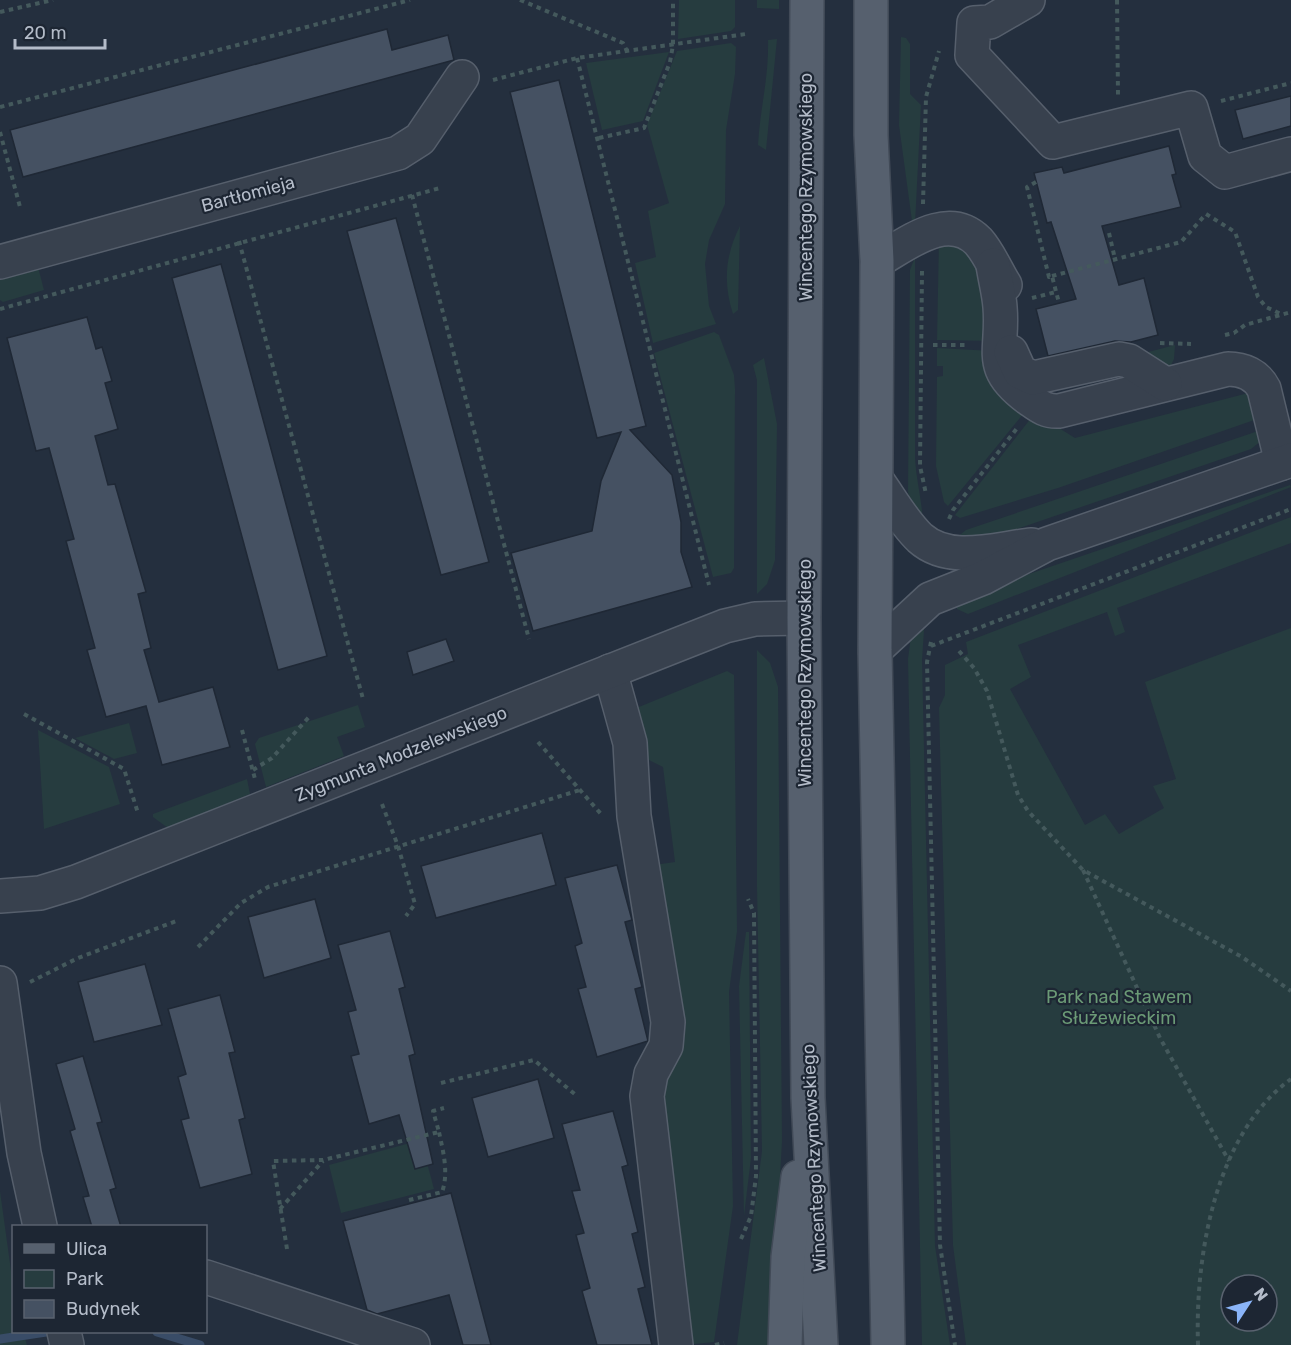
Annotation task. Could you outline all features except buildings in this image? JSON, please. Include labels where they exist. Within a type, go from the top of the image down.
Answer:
[{"type":"main road","name":"Wincentego Rzymowskiego","points":[[807,0],[804,618],[808,1098],[821,1345]]},
{"type":"main road","points":[[871,0],[871,135],[878,261],[875,650],[888,1345]]},
{"type":"main road","name":"Wincentego Rzymowskiego","points":[[785,1345],[788,1257],[808,1098]]},
{"type":"street","points":[[1028,0],[990,22],[974,23],[972,55],[1053,142],[1191,108],[1205,156],[1225,172],[1291,154]]},
{"type":"street","name":"Bartłomieja","points":[[0,262],[398,153],[420,139],[457,84]]},
{"type":"street","points":[[875,650],[930,598],[983,579],[1047,544],[1287,462],[1264,389],[1253,375],[1228,369],[1165,384],[1129,361],[1119,359],[1040,379],[1020,372],[1011,353],[1013,303],[993,265],[978,242],[970,235],[951,228],[934,230],[878,261]]},
{"type":"street","points":[[876,479],[914,532],[925,542],[938,548],[963,553],[1047,544]]},
{"type":"street","name":"Zygmunta Modzelewskiego","points":[[0,896],[40,893],[76,882],[725,626],[755,619],[804,618]]},
{"type":"street","points":[[610,671],[630,743],[634,816],[668,1022],[666,1046],[651,1074],[647,1096],[676,1345]]},
{"type":"street","points":[[0,983],[24,1153],[40,1225]]},
{"type":"street","points":[[207,1277],[413,1345]]},
{"type":"path","points":[[0,12],[53,0]]},
{"type":"path","points":[[0,107],[410,0]]},
{"type":"path","points":[[520,0],[623,43],[627,51]]},
{"type":"path","points":[[598,138],[644,128],[670,62],[674,45],[673,0]]},
{"type":"path","points":[[1117,0],[1118,95],[1121,126]]},
{"type":"path","points":[[457,84],[577,58],[746,34]]},
{"type":"path","points":[[922,212],[926,97],[942,43]]},
{"type":"path","points":[[577,58],[680,477],[709,585]]},
{"type":"path","points":[[1191,108],[1291,83]]},
{"type":"path","points":[[0,132],[21,207]]},
{"type":"path","points":[[1036,182],[1027,187],[1049,277],[1181,242],[1206,214],[1234,232],[1258,297],[1266,307],[1281,314]]},
{"type":"path","points":[[0,309],[238,241],[440,188]]},
{"type":"path","points":[[412,195],[529,639]]},
{"type":"path","points":[[1109,234],[1115,259]]},
{"type":"path","points":[[238,241],[363,699]]},
{"type":"path","points":[[922,268],[920,466],[927,498]]},
{"type":"path","points":[[1052,276],[1059,303]]},
{"type":"path","points":[[1027,300],[1056,291]]},
{"type":"path","points":[[1223,336],[1234,333],[1245,324],[1291,312]]},
{"type":"path","points":[[1149,345],[1202,341]]},
{"type":"path","points":[[933,345],[973,345]]},
{"type":"path","points":[[946,529],[953,510],[1026,418]]},
{"type":"path","points":[[931,646],[1291,508]]},
{"type":"path","points":[[931,635],[927,662],[940,1245],[955,1345]]},
{"type":"path","points":[[959,651],[974,668],[987,691],[1018,795],[1028,811],[1083,870],[1242,957],[1291,991]]},
{"type":"path","points":[[24,714],[124,769],[138,813]]},
{"type":"path","points":[[253,770],[272,758],[309,717]]},
{"type":"path","points":[[242,730],[254,777]]},
{"type":"path","points":[[538,742],[602,815]]},
{"type":"path","points":[[198,947],[241,903],[268,887],[580,790]]},
{"type":"path","points":[[382,804],[416,904],[406,916]]},
{"type":"path","points":[[1083,870],[1160,1038],[1229,1161]]},
{"type":"path","points":[[741,1239],[751,1216],[756,1176],[754,913],[748,899]]},
{"type":"path","points":[[39,977],[78,958],[179,920]]},
{"type":"path","points":[[441,1083],[534,1060],[577,1096]]},
{"type":"path","points":[[1198,1345],[1203,1253],[1211,1214],[1229,1161],[1261,1104],[1291,1079]]},
{"type":"path","points":[[410,1200],[442,1192],[445,1182],[444,1152],[434,1111],[444,1108]]},
{"type":"path","points":[[287,1249],[273,1161],[323,1160],[439,1132]]},
{"type":"path","points":[[280,1210],[323,1160]]},
{"type":"path","points":[[715,1345],[724,1343]]},
{"type":"green space","points":[[679,0],[735,0],[735,27],[731,31],[678,39]]},
{"type":"green space","points":[[757,0],[779,0],[779,9],[757,8]]},
{"type":"green space","points":[[901,37],[906,38],[910,44],[910,94],[921,105],[915,224],[912,221],[899,125]]},
{"type":"green space","points":[[777,39],[766,150],[758,145],[768,40]]},
{"type":"green space","points":[[731,43],[736,47],[735,74],[726,130],[725,204],[709,240],[705,264],[709,306],[716,324],[653,343],[635,263],[656,257],[648,211],[669,203],[647,125],[677,51]]},
{"type":"green space","points":[[669,52],[643,121],[602,130],[586,63]]},
{"type":"green space","points":[[740,226],[738,310],[733,314],[728,291],[727,269],[731,248]]},
{"type":"green space","points":[[939,239],[952,240],[976,258],[994,341],[937,340]]},
{"type":"green space","points":[[915,257],[915,457],[923,527],[910,504],[908,491],[910,270]]},
{"type":"green space","points":[[38,267],[44,290],[3,302],[0,300],[0,278]]},
{"type":"green space","points":[[714,332],[719,335],[734,375],[735,389],[734,568],[731,573],[713,577],[654,353]]},
{"type":"green space","points":[[1175,345],[1174,359],[1167,373],[1137,355]]},
{"type":"green space","points":[[937,348],[993,351],[1028,408],[948,506],[944,502],[936,466],[937,377],[943,376],[943,366],[937,366]]},
{"type":"green space","points":[[764,358],[777,424],[775,560],[767,584],[757,594],[757,380],[753,365]]},
{"type":"green space","points":[[1256,391],[1263,417],[1058,488],[960,518],[955,515],[1035,413],[1075,438]]},
{"type":"green space","points":[[1264,429],[1261,441],[1251,449],[1002,534],[971,542],[956,538],[966,530]]},
{"type":"green space","points":[[1290,485],[1291,487],[968,614],[957,609],[956,599]]},
{"type":"green space","name":"Park nad Stawem Służewieckim","points":[[1291,517],[1291,543],[1117,608],[1125,632],[1115,636],[1107,612],[1018,645],[1031,677],[1010,689],[1085,825],[1105,814],[1119,834],[1164,808],[1153,786],[1176,779],[1145,682],[1291,628],[1291,1345],[966,1345],[953,1245],[939,708],[945,695],[945,665],[968,654],[966,642]]},
{"type":"green space","points":[[925,615],[922,660],[935,1246],[950,1345],[922,1345],[908,659],[911,636]]},
{"type":"green space","points":[[757,650],[770,663],[778,687],[782,1141],[771,1345],[737,1345],[762,1151],[757,887]]},
{"type":"green space","points":[[727,671],[734,675],[737,931],[729,992],[733,1206],[714,1342],[685,1345],[656,1111],[654,865],[675,862],[663,767],[641,756],[634,709]]},
{"type":"green space","points":[[358,705],[365,727],[337,737],[344,756],[266,787],[255,744],[259,738]]},
{"type":"green space","points":[[129,723],[137,753],[114,759],[75,738]]},
{"type":"green space","points":[[38,730],[109,767],[120,804],[44,829]]},
{"type":"green space","points":[[247,779],[250,794],[168,828],[153,817],[153,814]]},
{"type":"green space","points":[[746,932],[749,932],[751,1158],[744,1216],[739,986]]},
{"type":"green space","points":[[421,1140],[434,1189],[341,1213],[329,1165]]},
{"type":"green space","points":[[0,1191],[12,1278],[12,1333],[23,1333],[27,1345],[0,1345]]},
{"type":"waterway","points":[[0,1339],[39,1333]]},
{"type":"waterway","points":[[160,1333],[200,1345]]}]
